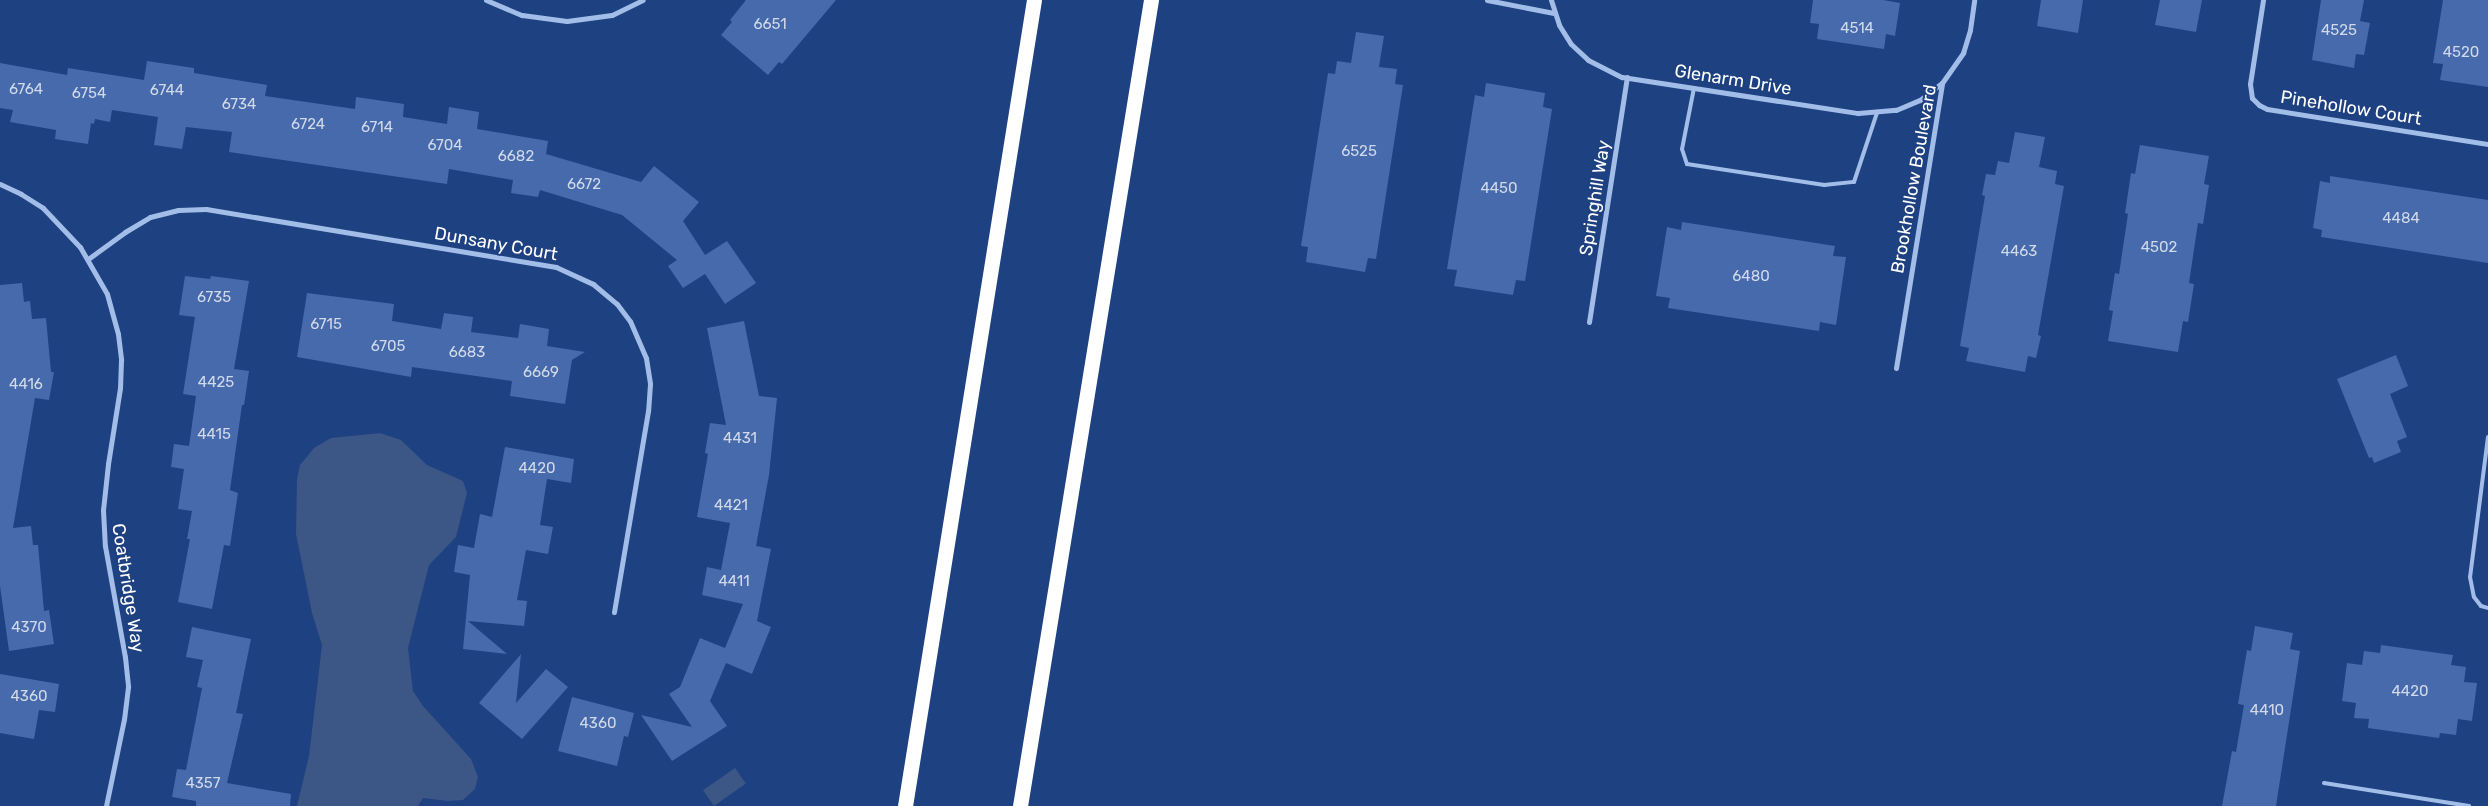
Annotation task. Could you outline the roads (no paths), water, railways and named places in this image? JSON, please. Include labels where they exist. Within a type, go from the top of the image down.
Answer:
[{"type":"highway","points":[[905,806],[1034,0]]},
{"type":"highway","points":[[1020,806],[1151,0]]},
{"type":"street","points":[[486,0],[522,15],[567,22],[612,15],[643,0]]},
{"type":"street","points":[[1487,0],[1554,13]]},
{"type":"street","name":"Glenarm Drive","points":[[1551,0],[1554,13],[1571,44],[1588,60],[1627,78],[1858,114],[1896,110],[1920,100],[1942,83]]},
{"type":"street","name":"Brookhollow Boulevard","points":[[1896,368],[1942,83],[1963,53],[1970,30],[1974,0]]},
{"type":"street","name":"Pinehollow Court","points":[[2263,0],[2250,84],[2252,98],[2259,105],[2277,110],[2488,144]]},
{"type":"street","name":"Springhill Way","points":[[1589,322],[1627,78]]},
{"type":"street","name":"Coatbridge Way","points":[[0,184],[21,194],[43,208],[72,237],[88,259],[102,282],[111,308],[121,360],[120,388],[108,464],[104,510],[107,563],[125,657],[128,688],[124,719],[106,806]]},
{"type":"street","name":"Dunsany Court","points":[[88,259],[125,232],[150,217],[178,210],[206,209],[556,267],[593,284],[617,304],[630,321],[646,358],[650,378],[648,411],[614,612]]},
{"type":"lane","points":[[1694,88],[1682,150],[1687,164],[1824,186],[1854,182],[1877,113]]},
{"type":"lane","points":[[2488,437],[2470,577],[2474,597],[2481,606],[2488,608]]},
{"type":"lane","points":[[2324,783],[2470,806]]},
{"type":"water","points":[[380,433],[401,440],[427,465],[463,481],[467,493],[456,537],[429,565],[408,648],[413,691],[423,706],[471,759],[478,777],[475,789],[463,800],[448,801],[423,798],[418,806],[297,806],[309,756],[322,645],[312,613],[296,534],[297,479],[300,465],[314,448],[331,438]]},
{"type":"water","points":[[735,768],[746,784],[714,806],[703,790]]}]
